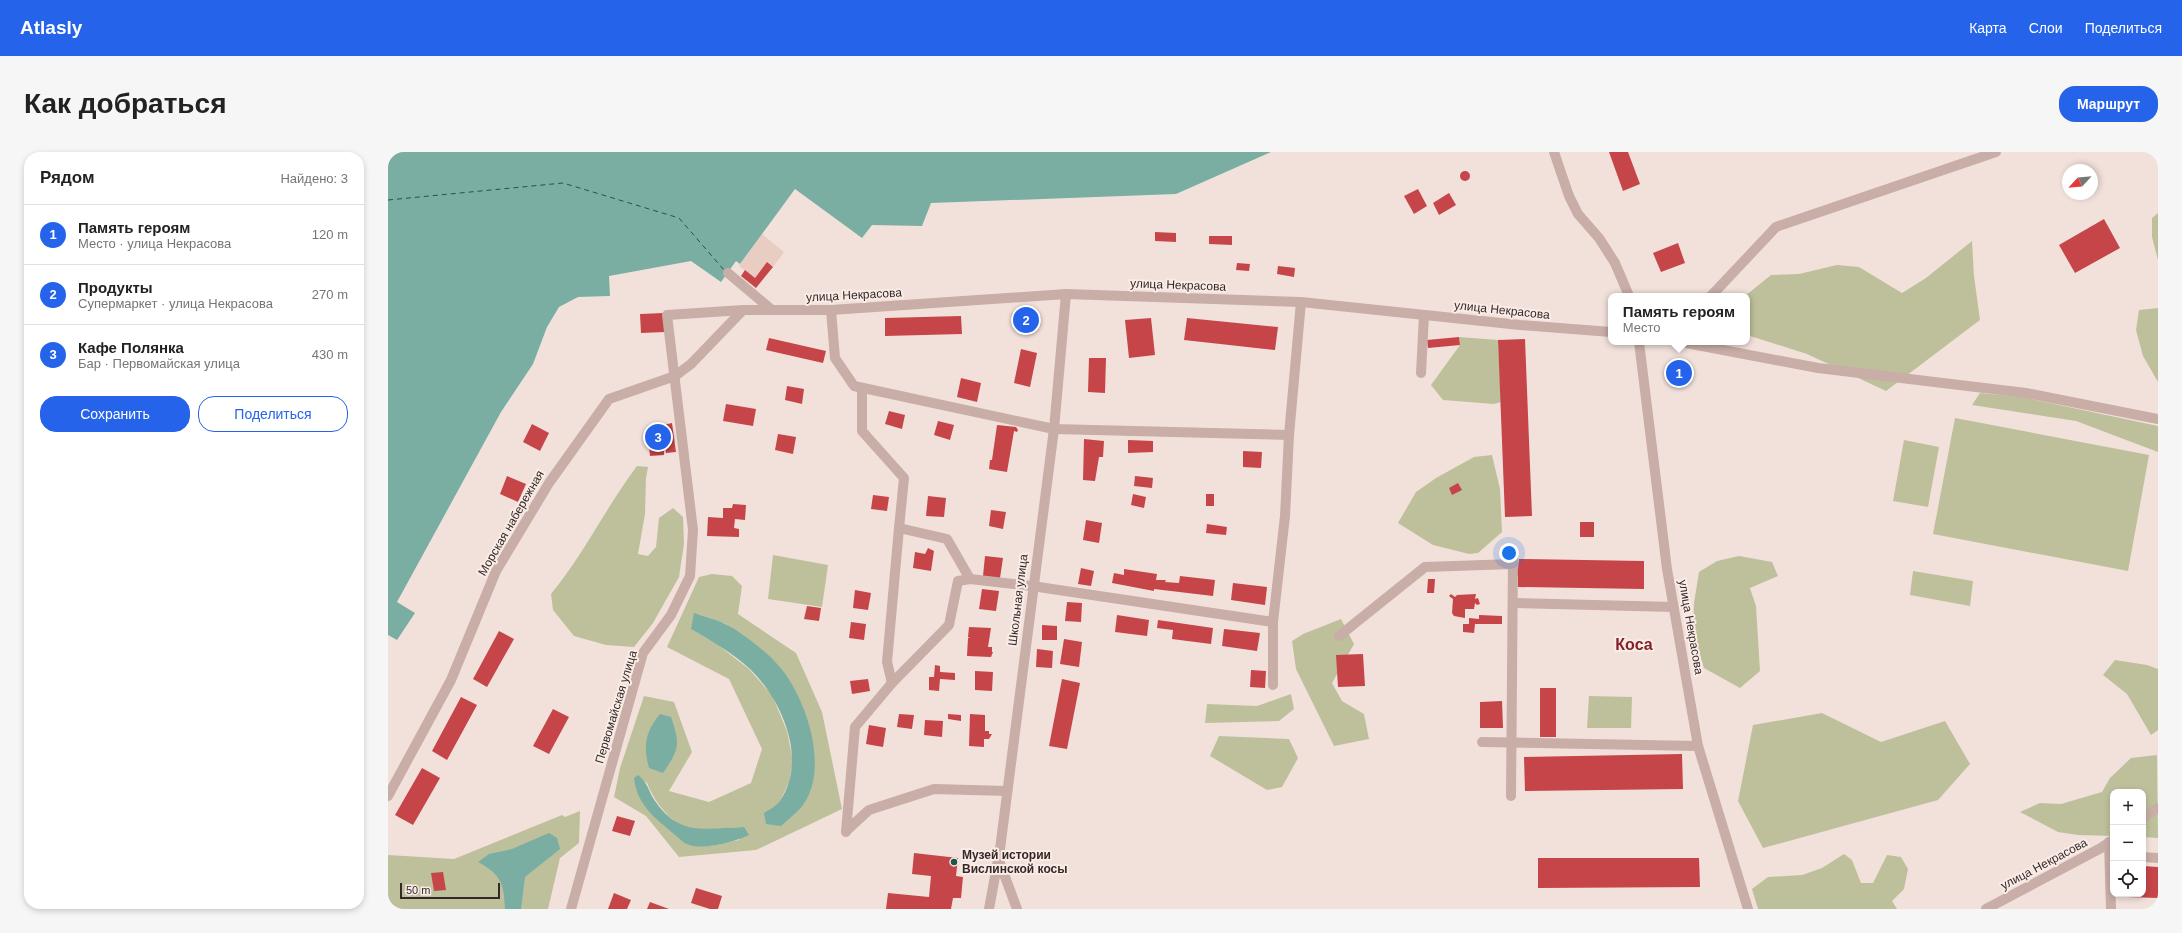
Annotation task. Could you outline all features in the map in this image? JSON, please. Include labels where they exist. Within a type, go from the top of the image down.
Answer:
[{"type":"street","points":[[1554,152],[1569,196],[1578,214],[1599,238],[1615,263],[1628,293]]},
{"type":"street","points":[[1714,293],[1776,227],[1996,152]]},
{"type":"street","points":[[728,273],[772,310]]},
{"type":"street","name":"улица Некрасова","points":[[744,310],[831,310],[1066,294],[1301,302],[1608,332]]},
{"type":"street","name":"Школьная улица","points":[[989,909],[998,858],[1032,586],[1054,429],[1066,294]]},
{"type":"street","points":[[1273,685],[1273,622],[1285,516],[1289,435],[1301,302]]},
{"type":"street","name":"Морская набережная","points":[[388,796],[451,680],[496,571],[549,483],[609,399],[675,376],[692,364],[744,310]]},
{"type":"street","name":"Первомайская улица","points":[[571,909],[643,654],[671,616],[690,576],[693,530],[667,315],[744,310]]},
{"type":"street","points":[[831,310],[836,358],[854,386],[1054,429],[1289,435]]},
{"type":"street","points":[[1421,373],[1424,315]]},
{"type":"street","name":"улица Некрасова","points":[[1639,345],[1667,569],[1698,746],[1748,909]]},
{"type":"street","points":[[1697,345],[1818,368],[2026,393],[2158,420]]},
{"type":"street","points":[[862,388],[862,431],[904,478],[898,528],[887,662],[892,683]]},
{"type":"street","points":[[898,528],[947,539],[970,579]]},
{"type":"street","points":[[1340,636],[1425,568],[1513,560],[1511,796]]},
{"type":"street","points":[[1007,791],[934,789],[869,810],[846,832],[855,727],[892,683],[949,625],[958,581],[970,579],[1032,586],[1273,622]]},
{"type":"street","points":[[1513,603],[1674,607]]},
{"type":"street","points":[[1482,742],[1698,746]]},
{"type":"street","points":[[2146,816],[2158,808]]},
{"type":"street","name":"улица Некрасова","points":[[1986,909],[2110,842]]},
{"type":"street","points":[[2146,857],[2158,858]]},
{"type":"street","points":[[998,858],[1017,909]]},
{"type":"street","points":[[2111,861],[2111,909]]},
{"type":"green space","points":[[2158,213],[2158,260],[2152,237],[2152,218]]},
{"type":"green space","points":[[1972,241],[1974,276],[1980,320],[1886,391],[1807,354],[1750,336],[1750,293],[1749,293],[1771,275],[1799,274],[1837,265],[1859,267],[1902,293],[1926,278]]},
{"type":"green space","points":[[2158,308],[2158,382],[2143,356],[2136,330],[2139,310]]},
{"type":"green space","points":[[1459,337],[1498,340],[1501,402],[1494,404],[1443,400],[1431,385],[1460,345]]},
{"type":"green space","points":[[1980,393],[2022,397],[2158,426],[2158,452],[2076,421],[1972,405]]},
{"type":"green space","points":[[1955,418],[2149,455],[2128,571],[1933,534]]},
{"type":"green space","points":[[1904,440],[1939,447],[1928,507],[1893,501]]},
{"type":"green space","points":[[1492,455],[1500,489],[1502,532],[1478,553],[1469,554],[1433,545],[1398,523],[1416,492],[1436,478],[1474,457]]},
{"type":"green space","points":[[637,466],[648,467],[646,478],[645,514],[638,554],[648,556],[656,547],[659,518],[673,508],[683,517],[684,544],[679,577],[653,623],[634,647],[606,645],[574,636],[553,610],[551,594],[574,563]]},
{"type":"green space","points":[[773,555],[828,565],[822,607],[768,599]]},
{"type":"green space","points":[[1739,556],[1772,562],[1778,576],[1750,588],[1756,606],[1760,671],[1740,688],[1704,668],[1693,632],[1694,603],[1699,572],[1717,561]]},
{"type":"green space","points":[[1913,571],[1973,581],[1970,606],[1910,595]]},
{"type":"green space","points":[[712,574],[732,576],[742,586],[738,614],[796,653],[822,712],[842,809],[756,850],[679,857],[646,816],[614,797],[620,768],[644,696],[674,702],[692,752],[669,791],[709,802],[751,783],[762,749],[729,679],[667,647],[699,577]],"holes":[[[724,623],[751,642],[778,665],[803,805],[779,803],[789,782],[793,762],[787,731],[772,695],[749,669],[718,645],[691,629]],[[635,777],[647,783],[661,808],[683,826],[701,830],[744,827],[739,840],[711,846],[688,845]]]},
{"type":"green space","points":[[1341,619],[1354,644],[1332,683],[1342,701],[1364,714],[1369,739],[1334,746],[1296,669],[1292,641],[1303,634]]},
{"type":"green space","points":[[2115,660],[2147,665],[2158,669],[2158,730],[2151,735],[2127,694],[2103,675]]},
{"type":"green space","points":[[1291,694],[1294,709],[1279,721],[1205,723],[1207,704],[1257,706]]},
{"type":"green space","points":[[1589,696],[1632,697],[1631,728],[1587,728]]},
{"type":"green space","points":[[1822,713],[1881,742],[1945,721],[1970,764],[1938,800],[1763,848],[1738,801],[1753,725]]},
{"type":"green space","points":[[1219,736],[1289,739],[1298,758],[1282,787],[1267,790],[1210,756]]},
{"type":"green space","points":[[2157,755],[2158,838],[2146,837],[2146,789],[2110,789],[2110,836],[2078,835],[2058,832],[2020,812],[2040,803],[2061,804],[2102,792],[2110,778],[2131,758]]},
{"type":"green space","points":[[580,811],[579,843],[560,858],[548,909],[388,909],[388,855],[454,859],[562,815],[565,817]]},
{"type":"green space","points":[[1844,854],[1852,860],[1861,883],[1873,883],[1887,855],[1901,857],[1908,869],[1904,889],[1892,901],[1897,909],[1758,909],[1752,889],[1768,877],[1802,875],[1822,868]]},
{"type":"shaded area","points":[[762,234],[784,252],[773,267],[767,263],[755,278],[739,266]]},
{"type":"water","points":[[388,152],[1271,152],[1176,194],[931,203],[922,226],[872,225],[862,238],[795,189],[740,264],[736,261],[721,282],[691,261],[609,276],[610,296],[578,297],[559,307],[547,327],[533,364],[501,412],[397,602],[415,613],[397,640],[388,635]]},
{"type":"water","points":[[694,613],[730,626],[767,654],[789,679],[806,714],[814,753],[814,772],[811,790],[801,808],[781,826],[766,824],[764,813],[779,802],[788,786],[792,768],[788,732],[781,714],[762,682],[750,669],[729,652],[691,629]]},
{"type":"water","points":[[660,714],[671,717],[677,740],[677,746],[673,758],[663,773],[649,768],[646,753],[648,733]]},
{"type":"water","points":[[638,775],[663,811],[673,820],[694,828],[705,829],[744,827],[749,835],[728,843],[711,846],[703,847],[687,844],[653,816],[643,803],[639,796],[634,778]]},
{"type":"water","points":[[549,833],[557,838],[560,849],[525,877],[521,909],[505,909],[504,893],[500,881],[492,871],[478,862],[489,854],[512,849]]},
{"type":"building","points":[[1609,152],[1628,152],[1640,184],[1623,191]]},
{"type":"building","points":[[1463,171],[1467,171],[1469,172],[1469,180],[1463,181],[1460,178],[1460,174]]},
{"type":"building","points":[[1418,189],[1427,206],[1414,214],[1404,196]]},
{"type":"building","points":[[1449,193],[1456,205],[1439,215],[1433,203]]},
{"type":"building","points":[[2104,219],[2120,248],[2075,273],[2059,245]]},
{"type":"building","points":[[1155,232],[1176,233],[1176,242],[1155,241]]},
{"type":"building","points":[[1209,236],[1232,236],[1232,245],[1209,244]]},
{"type":"building","points":[[1678,243],[1685,263],[1661,272],[1653,253]]},
{"type":"building","points":[[767,262],[773,267],[756,288],[741,276],[745,270],[755,278]]},
{"type":"building","points":[[1237,263],[1250,264],[1249,271],[1236,270]]},
{"type":"building","points":[[1278,266],[1295,268],[1294,277],[1277,274]]},
{"type":"building","points":[[664,313],[665,332],[641,333],[640,314]]},
{"type":"building","points":[[1012,313],[1041,317],[1040,326],[1011,323]]},
{"type":"building","points":[[961,316],[962,334],[885,336],[885,318]]},
{"type":"building","points":[[1151,318],[1155,355],[1129,358],[1125,320]]},
{"type":"building","points":[[1187,318],[1278,327],[1275,350],[1184,340]]},
{"type":"building","points":[[1459,337],[1460,345],[1428,348],[1427,340]]},
{"type":"building","points":[[769,338],[826,351],[823,363],[766,350]]},
{"type":"building","points":[[1525,339],[1532,516],[1505,517],[1498,340]]},
{"type":"building","points":[[1021,349],[1037,353],[1030,387],[1014,383]]},
{"type":"building","points":[[1089,358],[1106,358],[1105,393],[1088,392]]},
{"type":"building","points":[[961,378],[981,383],[977,402],[957,397]]},
{"type":"building","points":[[787,386],[804,389],[802,404],[785,400]]},
{"type":"building","points":[[726,404],[756,409],[753,426],[723,421]]},
{"type":"building","points":[[889,411],[905,415],[902,429],[885,424]]},
{"type":"building","points":[[938,421],[954,425],[950,440],[934,435]]},
{"type":"building","points":[[672,423],[676,452],[666,453],[663,425]]},
{"type":"building","points":[[532,424],[549,433],[540,451],[523,442]]},
{"type":"building","points":[[997,425],[1016,427],[1018,430],[1017,432],[1014,431],[1007,472],[989,469],[990,460],[992,460]]},
{"type":"building","points":[[778,434],[796,437],[793,454],[775,450]]},
{"type":"building","points":[[1084,439],[1104,441],[1103,457],[1099,457],[1095,481],[1083,480]]},
{"type":"building","points":[[1128,440],[1153,441],[1153,452],[1128,453]]},
{"type":"building","points":[[664,445],[664,455],[650,456],[649,446]]},
{"type":"building","points":[[1243,451],[1262,452],[1261,468],[1243,467]]},
{"type":"building","points":[[507,476],[526,484],[518,502],[500,494]]},
{"type":"building","points":[[1135,476],[1153,478],[1152,488],[1134,486]]},
{"type":"building","points":[[1458,483],[1462,490],[1452,495],[1449,488]]},
{"type":"building","points":[[1133,494],[1146,497],[1144,508],[1131,505]]},
{"type":"building","points":[[1206,494],[1214,494],[1214,506],[1206,506]]},
{"type":"building","points":[[873,495],[889,497],[887,511],[871,509]]},
{"type":"building","points":[[928,496],[946,498],[944,517],[926,516]]},
{"type":"building","points":[[733,504],[746,505],[745,520],[735,519],[734,528],[739,529],[739,537],[707,536],[708,517],[723,518],[723,508],[732,508]]},
{"type":"building","points":[[991,510],[1006,512],[1003,529],[989,526]]},
{"type":"building","points":[[1086,520],[1102,523],[1099,543],[1083,540]]},
{"type":"building","points":[[1580,522],[1594,522],[1594,537],[1580,537]]},
{"type":"building","points":[[1207,524],[1227,527],[1226,535],[1206,533]]},
{"type":"building","points":[[928,548],[934,551],[931,571],[913,568],[915,552],[925,554]]},
{"type":"building","points":[[985,556],[1003,558],[1000,578],[983,576]]},
{"type":"building","points":[[1519,559],[1644,561],[1644,589],[1518,587],[1518,576],[1510,575],[1510,568],[1518,568]]},
{"type":"building","points":[[1081,568],[1094,571],[1091,586],[1078,584]]},
{"type":"building","points":[[1124,569],[1157,574],[1156,580],[1166,580],[1165,582],[1179,583],[1180,576],[1215,580],[1213,596],[1154,589],[1154,591],[1112,583],[1114,573],[1124,575]]},
{"type":"building","points":[[1428,579],[1435,579],[1434,593],[1427,593]]},
{"type":"building","points":[[1233,583],[1267,587],[1265,605],[1231,600]]},
{"type":"building","points":[[982,589],[999,591],[996,611],[979,609]]},
{"type":"building","points":[[855,590],[871,593],[868,610],[853,608]]},
{"type":"building","points":[[1451,594],[1455,597],[1457,595],[1476,594],[1475,599],[1478,598],[1480,604],[1477,605],[1475,603],[1474,609],[1465,609],[1465,618],[1454,616],[1452,613],[1453,599],[1449,596]]},
{"type":"building","points":[[1067,602],[1082,603],[1081,622],[1065,621]]},
{"type":"building","points":[[807,606],[821,608],[819,621],[804,619]]},
{"type":"building","points":[[1117,615],[1149,620],[1147,636],[1115,632]]},
{"type":"building","points":[[1479,615],[1502,616],[1502,624],[1475,624],[1474,633],[1463,632],[1463,624],[1469,624],[1469,618],[1479,619]]},
{"type":"building","points":[[1158,620],[1213,628],[1211,644],[1172,639],[1173,630],[1157,628]]},
{"type":"building","points":[[851,622],[866,624],[864,640],[849,638]]},
{"type":"building","points":[[1042,625],[1057,626],[1057,640],[1042,640]]},
{"type":"building","points":[[969,627],[991,628],[988,647],[992,647],[993,652],[991,657],[967,656],[968,638],[970,637],[968,637]]},
{"type":"building","points":[[1224,629],[1260,633],[1257,651],[1222,646]]},
{"type":"building","points":[[499,631],[514,639],[487,687],[473,679]]},
{"type":"building","points":[[1064,639],[1082,642],[1079,667],[1060,664]]},
{"type":"building","points":[[1037,649],[1053,651],[1052,668],[1036,667]]},
{"type":"building","points":[[1363,654],[1365,686],[1338,687],[1336,655]]},
{"type":"building","points":[[935,665],[940,666],[940,672],[955,673],[955,680],[940,679],[939,691],[929,690],[929,677],[934,677]]},
{"type":"building","points":[[1251,670],[1266,671],[1265,688],[1250,687]]},
{"type":"building","points":[[975,671],[993,672],[992,691],[975,690]]},
{"type":"building","points":[[868,679],[870,691],[852,694],[850,681]]},
{"type":"building","points":[[1062,679],[1080,683],[1067,749],[1049,746]]},
{"type":"building","points":[[1540,688],[1556,688],[1556,737],[1540,737]]},
{"type":"building","points":[[461,697],[477,705],[447,760],[432,751]]},
{"type":"building","points":[[1502,701],[1503,728],[1480,728],[1480,702]]},
{"type":"building","points":[[553,709],[569,717],[549,754],[533,746]]},
{"type":"building","points":[[899,714],[914,715],[912,729],[897,727]]},
{"type":"building","points":[[948,714],[961,715],[961,721],[948,719]]},
{"type":"building","points":[[970,714],[985,715],[985,731],[989,731],[989,734],[992,734],[989,739],[984,739],[984,747],[969,746]]},
{"type":"building","points":[[925,720],[943,721],[942,737],[924,735]]},
{"type":"building","points":[[869,725],[886,728],[883,747],[866,744]]},
{"type":"building","points":[[1682,754],[1683,789],[1525,791],[1524,757]]},
{"type":"building","points":[[422,768],[440,778],[413,825],[395,815]]},
{"type":"building","points":[[617,816],[635,821],[630,836],[612,831]]},
{"type":"building","points":[[914,853],[958,858],[956,876],[963,877],[961,898],[953,898],[951,909],[886,909],[888,893],[929,897],[931,876],[912,874]]},
{"type":"building","points":[[1538,858],[1699,858],[1700,887],[1538,888]]},
{"type":"building","points":[[2146,866],[2158,867],[2158,898],[2126,897],[2146,897]]},
{"type":"building","points":[[443,872],[446,890],[434,891],[431,873]]},
{"type":"building","points":[[696,888],[722,896],[718,909],[710,909],[691,903]]},
{"type":"building","points":[[614,893],[631,900],[627,909],[608,909]]},
{"type":"building","points":[[650,902],[669,909],[647,909]]},
{"type":"ferry route","points":[[388,200],[563,183],[679,218],[724,270]]},
{"type":"place","name":"Продукты","points":[[1026,320]]},
{"type":"place","name":"Память героям","points":[[1679,373]]},
{"type":"place","name":"Кафе Полянка","points":[[658,437]]},
{"type":"place","name":"Музей истории Вислинской косы","points":[[954,862]]},
{"type":"district","name":"Коса","points":[[1634,644]]}]
